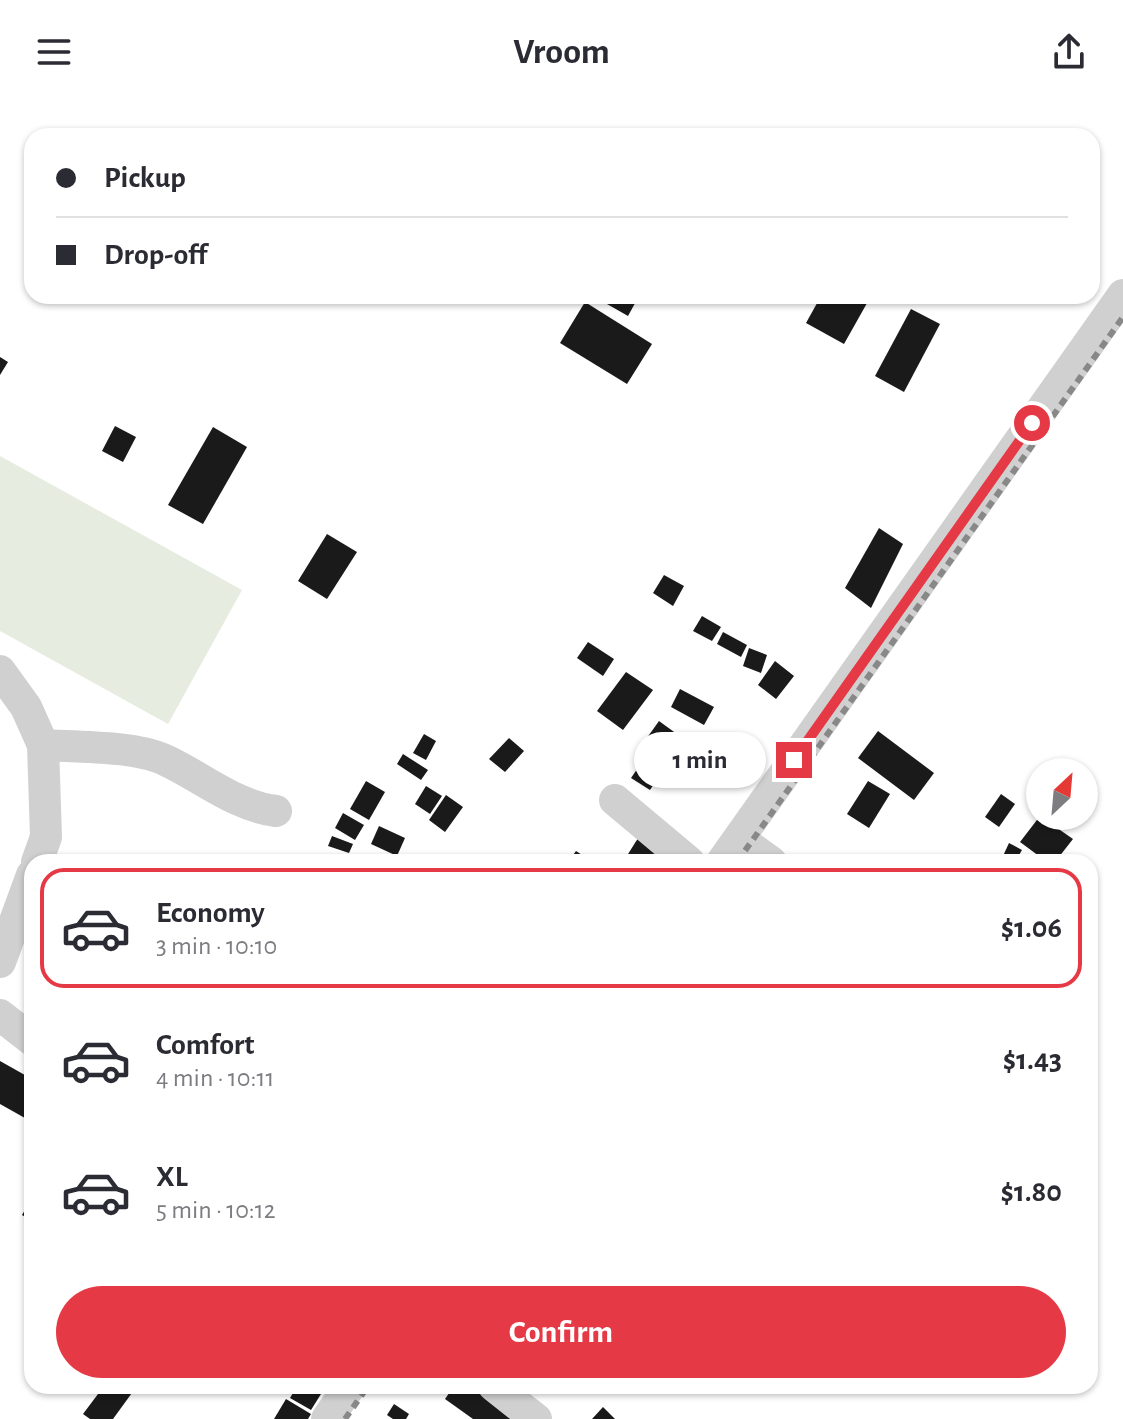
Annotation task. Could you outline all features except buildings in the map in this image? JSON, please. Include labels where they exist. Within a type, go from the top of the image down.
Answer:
[{"type":"street","points":[[731,850],[1123,295]]},
{"type":"street","points":[[0,671],[26,707],[43,745],[46,837],[40,854]]},
{"type":"street","points":[[43,745],[112,749],[162,758],[256,809],[276,811]]},
{"type":"street","points":[[615,800],[679,854]]},
{"type":"street","points":[[0,962],[24,897]]},
{"type":"street","points":[[0,1015],[24,1034]]},
{"type":"street","points":[[327,1419],[344,1394]]},
{"type":"street","points":[[504,1394],[536,1419]]},
{"type":"shaded area","points":[[0,456],[242,590],[168,724],[0,631]]},
{"type":"railway","points":[[743,854],[1123,317]]},
{"type":"railway","points":[[345,1419],[362,1394]]},
{"type":"route","points":[[794,760],[1032,423]]}]
